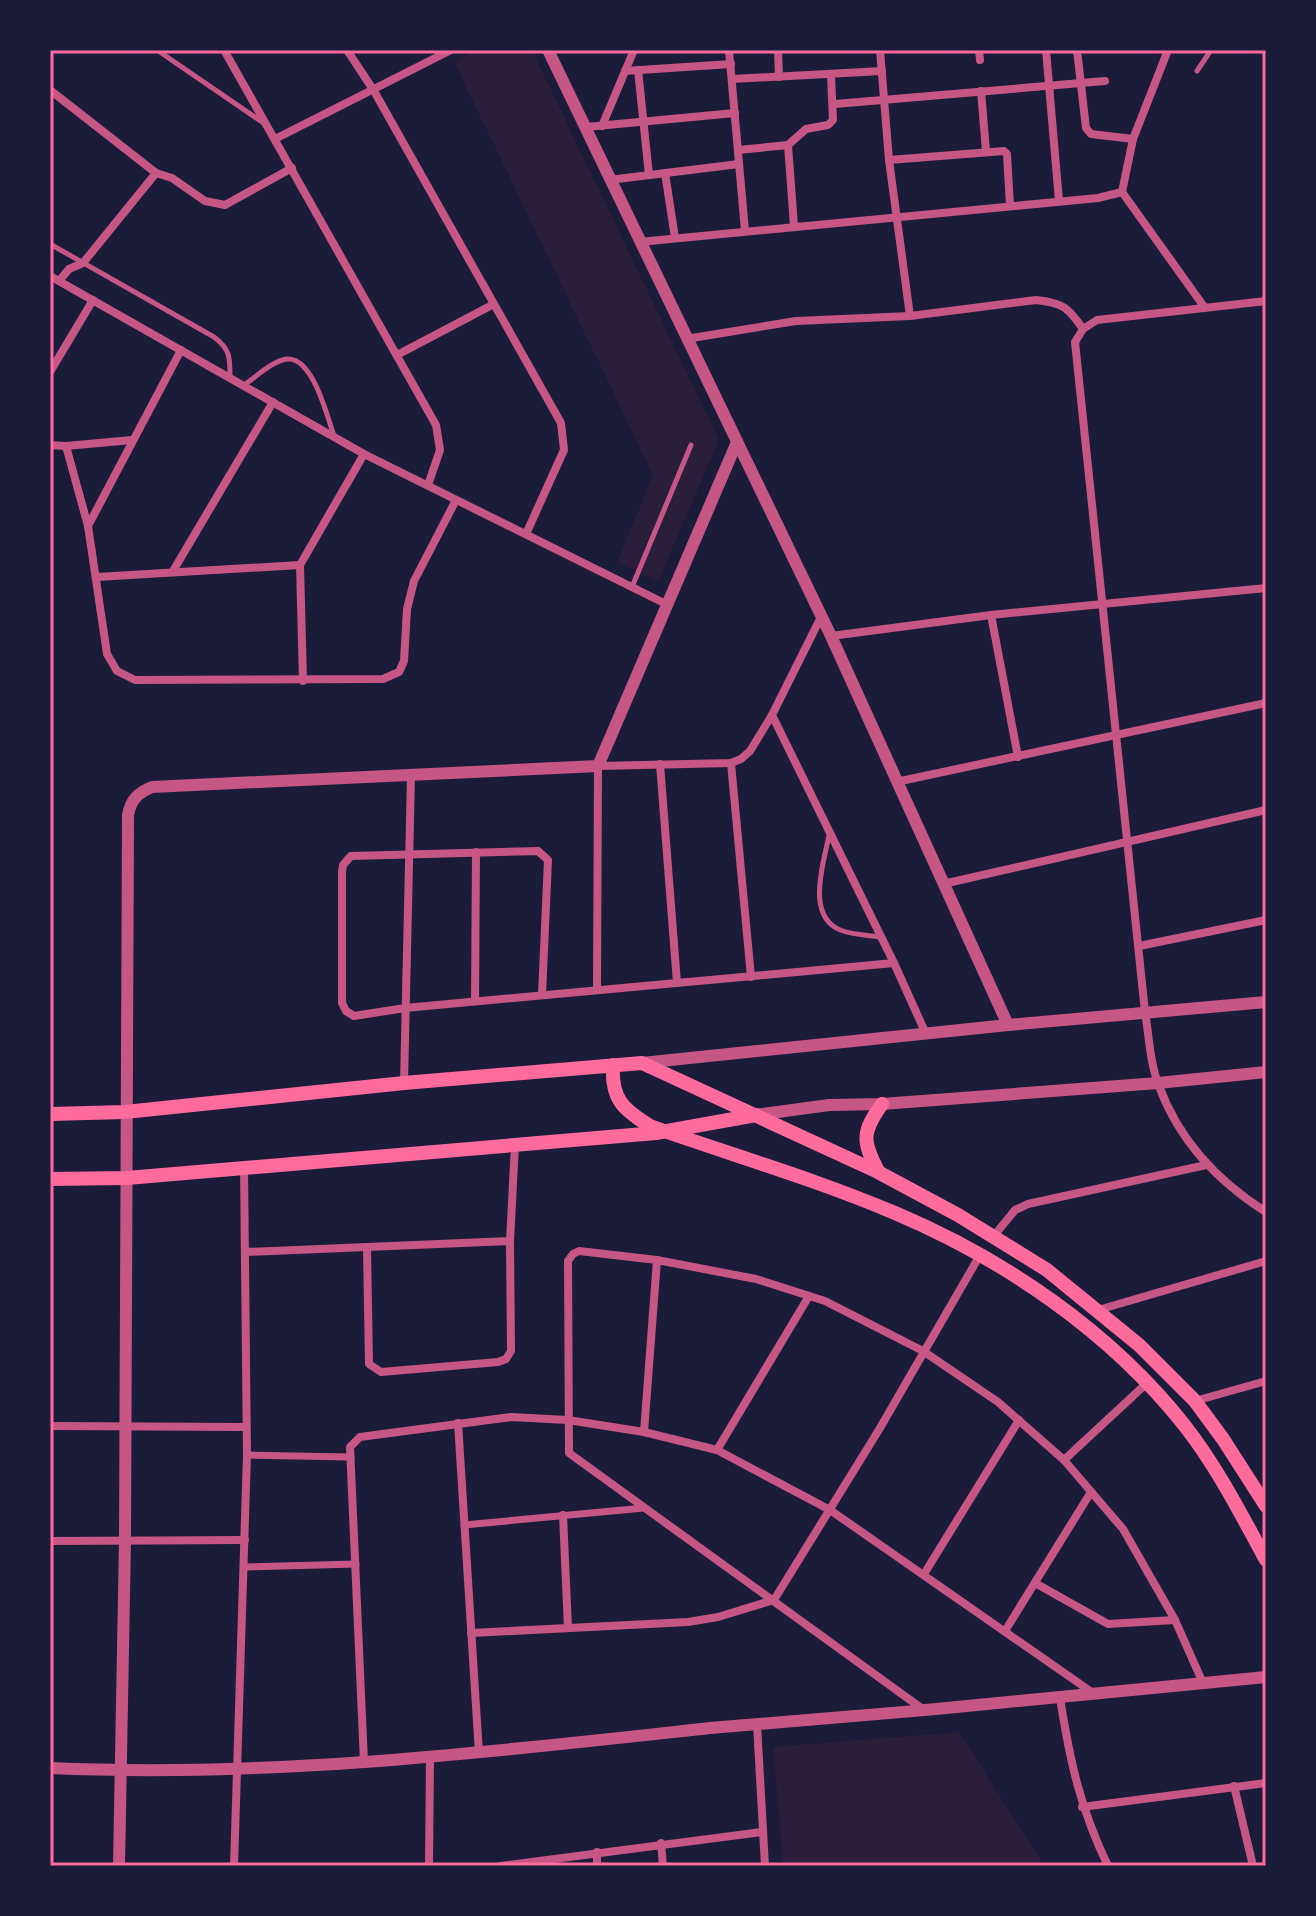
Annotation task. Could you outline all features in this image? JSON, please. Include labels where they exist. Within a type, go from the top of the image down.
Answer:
[{"type":"main road","points":[[50,1114],[125,1112],[404,1083],[642,1063],[878,1172],[1047,1270],[1139,1345],[1195,1401],[1262,1491],[1266,1506]]},
{"type":"main road","points":[[613,1065],[613,1090],[620,1102],[641,1121],[897,1213],[981,1254],[1057,1305],[1110,1347],[1184,1425],[1215,1468],[1266,1560]]},
{"type":"main road","points":[[878,1172],[868,1154],[866,1134],[870,1121],[882,1104]]},
{"type":"main road","points":[[50,1179],[127,1178],[667,1132],[756,1115]]},
{"type":"street","points":[[224,50],[436,425],[440,450],[428,485]]},
{"type":"street","points":[[347,50],[374,91],[561,423],[564,450],[526,534]]},
{"type":"street","points":[[275,139],[451,50]]},
{"type":"street","points":[[548,50],[831,636],[1008,1025]]},
{"type":"street","points":[[602,126],[634,50]]},
{"type":"street","points":[[729,50],[745,231]]},
{"type":"street","points":[[778,50],[779,77]]},
{"type":"street","points":[[880,50],[889,160],[910,316]]},
{"type":"street","points":[[979,50],[980,60]]},
{"type":"street","points":[[1046,50],[1059,201]]},
{"type":"street","points":[[1077,50],[1088,132],[1133,139]]},
{"type":"street","points":[[1168,50],[1133,139],[1122,192],[1205,308]]},
{"type":"street","points":[[625,71],[731,64]]},
{"type":"street","points":[[638,70],[649,175]]},
{"type":"street","points":[[732,79],[882,71]]},
{"type":"street","points":[[738,150],[788,145],[806,129],[832,123],[835,104],[831,75]]},
{"type":"street","points":[[835,104],[1105,81]]},
{"type":"street","points":[[50,90],[156,173],[172,178],[205,201],[225,205],[292,168]]},
{"type":"street","points":[[981,91],[986,151]]},
{"type":"street","points":[[586,127],[735,113]]},
{"type":"street","points":[[788,145],[794,226]]},
{"type":"street","points":[[889,160],[999,149],[1007,154],[1010,206]]},
{"type":"street","points":[[609,180],[739,164]]},
{"type":"street","points":[[156,173],[83,263],[54,278],[364,454],[668,605]]},
{"type":"street","points":[[665,173],[675,238]]},
{"type":"street","points":[[639,242],[1059,201],[1122,192]]},
{"type":"street","points":[[50,372],[93,300]]},
{"type":"street","points":[[686,339],[796,321],[910,316],[1036,300],[1056,302],[1069,309],[1083,329]]},
{"type":"street","points":[[1266,301],[1097,320],[1083,329],[1075,342],[1145,1012],[1158,1083],[1178,1127],[1206,1165],[1237,1194],[1266,1212]]},
{"type":"street","points":[[397,355],[494,304]]},
{"type":"street","points":[[88,526],[181,350]]},
{"type":"street","points":[[173,571],[273,402]]},
{"type":"street","points":[[50,445],[132,440]]},
{"type":"street","points":[[597,990],[598,766],[737,442]]},
{"type":"street","points":[[66,446],[88,526],[107,654],[117,671],[135,680],[383,679],[399,672],[404,661],[407,609],[414,581],[456,500]]},
{"type":"street","points":[[303,681],[300,565],[364,454]]},
{"type":"street","points":[[97,577],[300,565]]},
{"type":"street","points":[[831,636],[991,615],[1266,588]]},
{"type":"street","points":[[991,615],[1018,757]]},
{"type":"street","points":[[119,1866],[125,1540],[128,815],[136,795],[152,787],[598,766],[731,763],[750,751],[772,715],[821,617]]},
{"type":"street","points":[[896,782],[1266,703]]},
{"type":"street","points":[[772,715],[926,1034]]},
{"type":"street","points":[[731,763],[751,977]]},
{"type":"street","points":[[660,764],[677,983]]},
{"type":"street","points":[[404,1083],[411,776]]},
{"type":"street","points":[[943,884],[1266,810]]},
{"type":"street","points":[[542,995],[548,860],[538,851],[351,856],[343,865],[342,1003],[346,1011],[354,1016],[475,1001],[751,977],[894,963]]},
{"type":"street","points":[[475,1001],[476,852]]},
{"type":"street","points":[[1139,946],[1266,920]]},
{"type":"street","points":[[642,1063],[1266,1002]]},
{"type":"street","points":[[756,1115],[829,1105],[882,1104],[1266,1072]]},
{"type":"street","points":[[367,1248],[369,1364],[381,1372],[506,1359],[511,1351],[510,1241],[515,1145]]},
{"type":"street","points":[[993,1237],[1015,1210],[1028,1204],[1206,1165]]},
{"type":"street","points":[[234,1866],[247,1455],[244,1167]]},
{"type":"street","points":[[246,1252],[510,1241]]},
{"type":"street","points":[[924,1711],[569,1453],[568,1261],[573,1254],[579,1251],[657,1260],[756,1279],[825,1301],[923,1351],[998,1402],[1064,1460],[1123,1529],[1175,1620],[1203,1683]]},
{"type":"street","points":[[471,1633],[688,1622],[718,1617],[774,1600],[981,1254]]},
{"type":"street","points":[[644,1432],[657,1260]]},
{"type":"street","points":[[1098,1310],[1266,1261]]},
{"type":"street","points":[[717,1450],[809,1296]]},
{"type":"street","points":[[1195,1401],[1266,1381]]},
{"type":"street","points":[[1064,1460],[1147,1383]]},
{"type":"street","points":[[364,1762],[350,1447],[360,1437],[511,1417],[568,1420],[644,1432],[717,1450],[830,1510],[1094,1694]]},
{"type":"street","points":[[924,1574],[1019,1420]]},
{"type":"street","points":[[458,1423],[479,1753]]},
{"type":"street","points":[[50,1426],[246,1427]]},
{"type":"street","points":[[247,1455],[351,1457]]},
{"type":"street","points":[[1005,1631],[1091,1492]]},
{"type":"street","points":[[464,1525],[644,1508]]},
{"type":"street","points":[[563,1515],[568,1628]]},
{"type":"street","points":[[50,1541],[245,1540]]},
{"type":"street","points":[[245,1567],[356,1564]]},
{"type":"street","points":[[1035,1583],[1108,1624],[1175,1620]]},
{"type":"street","points":[[50,1768],[237,1770],[430,1758],[1266,1677]]},
{"type":"street","points":[[1060,1698],[1072,1770],[1082,1807],[1108,1866]]},
{"type":"street","points":[[757,1724],[765,1866]]},
{"type":"street","points":[[429,1866],[430,1758]]},
{"type":"street","points":[[1082,1807],[1266,1783]]},
{"type":"street","points":[[1234,1786],[1253,1866]]},
{"type":"street","points":[[500,1866],[535,1864],[597,1852],[762,1832]]},
{"type":"street","points":[[661,1843],[663,1866]]},
{"type":"street","points":[[597,1852],[597,1866]]},
{"type":"lane","points":[[157,50],[267,124]]},
{"type":"lane","points":[[1197,71],[1211,50]]},
{"type":"lane","points":[[50,244],[225,345],[230,354],[230,377]]},
{"type":"lane","points":[[244,385],[286,359],[298,361],[311,376],[334,437]]},
{"type":"lane","points":[[632,587],[691,445]]},
{"type":"lane","points":[[830,832],[819,890],[820,911],[830,924],[842,931],[881,937]]},
{"type":"shaded area","points":[[476,50],[532,50],[719,440],[658,582],[617,562],[653,475],[454,62]]},
{"type":"shaded area","points":[[959,1732],[1045,1866],[783,1866],[773,1747]]}]
